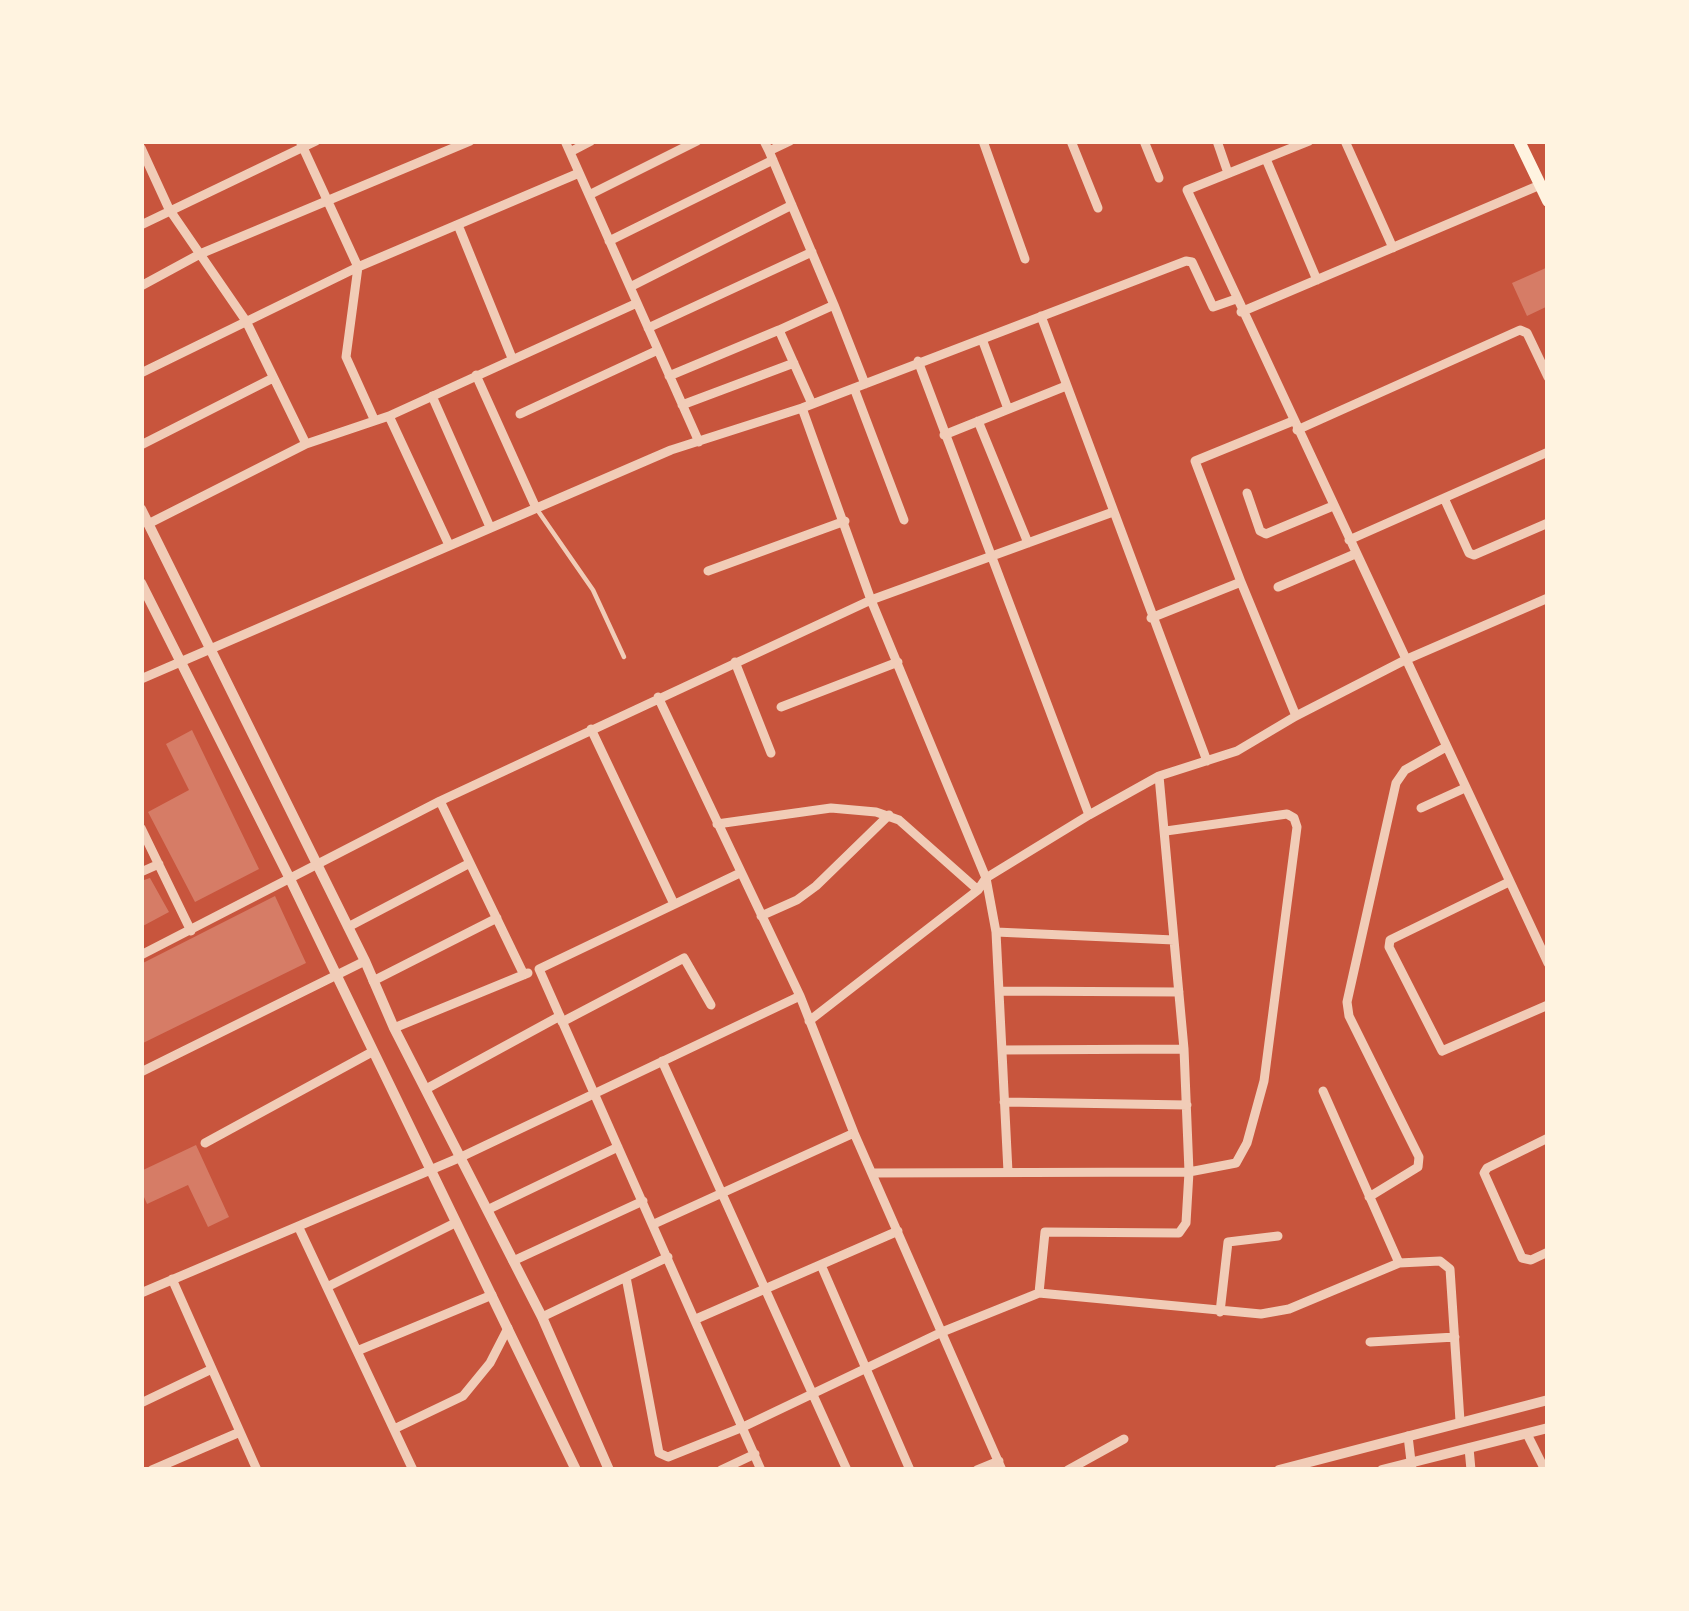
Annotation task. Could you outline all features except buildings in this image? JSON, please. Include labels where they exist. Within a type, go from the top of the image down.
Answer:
[{"type":"main road","points":[[1519,141],[1548,201]]},
{"type":"street","points":[[141,225],[316,141]]},
{"type":"street","points":[[141,286],[200,254],[470,141]]},
{"type":"street","points":[[591,141],[567,146],[699,442]]},
{"type":"street","points":[[589,195],[697,141]]},
{"type":"street","points":[[609,241],[790,141]]},
{"type":"street","points":[[983,141],[1025,260]]},
{"type":"street","points":[[1071,141],[1098,208]]},
{"type":"street","points":[[1144,141],[1159,178]]},
{"type":"street","points":[[1216,141],[1228,173]]},
{"type":"street","points":[[1309,141],[1187,190],[1548,963]]},
{"type":"street","points":[[1345,141],[1393,248]]},
{"type":"street","points":[[302,144],[358,267],[346,357],[374,419]]},
{"type":"street","points":[[141,148],[169,209],[246,321],[306,443]]},
{"type":"street","points":[[769,151],[835,305],[904,520]]},
{"type":"street","points":[[1266,159],[1317,280]]},
{"type":"street","points":[[141,374],[358,267],[579,173]]},
{"type":"street","points":[[1241,312],[1540,185]]},
{"type":"street","points":[[630,287],[792,205]]},
{"type":"street","points":[[458,225],[512,358]]},
{"type":"street","points":[[648,328],[812,252]]},
{"type":"street","points":[[141,679],[699,442],[807,406],[1189,260],[1213,307],[1236,299]]},
{"type":"street","points":[[148,524],[306,443],[389,416],[637,303]]},
{"type":"street","points":[[669,376],[835,305]]},
{"type":"street","points":[[1041,316],[1207,761]]},
{"type":"street","points":[[779,329],[871,599],[986,878],[995,932],[1008,1172]]},
{"type":"street","points":[[1296,716],[1195,461],[1295,426],[1520,330],[1527,333],[1547,374]]},
{"type":"street","points":[[982,339],[1008,409]]},
{"type":"street","points":[[520,414],[658,350]]},
{"type":"street","points":[[918,361],[1089,814]]},
{"type":"street","points":[[682,405],[794,363]]},
{"type":"street","points":[[476,375],[536,508]]},
{"type":"street","points":[[141,445],[273,377]]},
{"type":"street","points":[[944,434],[1066,386]]},
{"type":"street","points":[[432,396],[490,527]]},
{"type":"street","points":[[389,416],[449,545]]},
{"type":"street","points":[[978,421],[1028,543]]},
{"type":"street","points":[[1349,540],[1548,452]]},
{"type":"street","points":[[1246,493],[1260,530],[1266,534],[1334,506]]},
{"type":"street","points":[[1444,498],[1474,555],[1548,524]]},
{"type":"street","points":[[141,509],[394,1028],[490,1209],[609,1470]]},
{"type":"street","points":[[141,955],[440,801],[871,599],[1113,512]]},
{"type":"street","points":[[709,571],[845,521]]},
{"type":"street","points":[[1278,586],[1355,554]]},
{"type":"street","points":[[1151,618],[1240,582]]},
{"type":"street","points":[[141,583],[290,878],[576,1470]]},
{"type":"street","points":[[809,1021],[979,890],[986,878],[1089,814],[1159,776],[1237,751],[1406,660],[1548,598]]},
{"type":"street","points":[[735,662],[771,753]]},
{"type":"street","points":[[782,707],[898,662]]},
{"type":"street","points":[[658,698],[800,996],[854,1133],[1001,1465],[977,1470]]},
{"type":"street","points":[[591,729],[674,904]]},
{"type":"street","points":[[1370,1197],[1418,1167],[1419,1157],[1349,1016],[1347,1002],[1396,783],[1405,770],[1446,747]]},
{"type":"street","points":[[1040,1293],[1045,1232],[1179,1233],[1186,1223],[1184,1048],[1159,776]]},
{"type":"street","points":[[1421,808],[1465,788]]},
{"type":"street","points":[[440,801],[524,975]]},
{"type":"street","points":[[717,824],[831,808],[889,815],[979,890]]},
{"type":"street","points":[[872,1173],[1189,1172],[1236,1163],[1247,1143],[1264,1081],[1297,827],[1287,814],[1166,831]]},
{"type":"street","points":[[761,916],[816,886],[889,815]]},
{"type":"street","points":[[141,828],[191,931]]},
{"type":"street","points":[[348,927],[470,862]]},
{"type":"street","points":[[141,872],[159,864]]},
{"type":"street","points":[[394,1028],[539,969],[740,873]]},
{"type":"street","points":[[1509,882],[1390,940],[1389,947],[1442,1051],[1548,1005]]},
{"type":"street","points":[[373,981],[497,918]]},
{"type":"street","points":[[995,932],[1174,940]]},
{"type":"street","points":[[426,1089],[684,958],[711,1005]]},
{"type":"street","points":[[141,1072],[365,961]]},
{"type":"street","points":[[539,969],[761,1470]]},
{"type":"street","points":[[999,991],[1179,992]]},
{"type":"street","points":[[141,1293],[429,1172],[800,996]]},
{"type":"street","points":[[1002,1050],[1184,1048]]},
{"type":"street","points":[[205,1143],[372,1052]]},
{"type":"street","points":[[662,1061],[847,1470]]},
{"type":"street","points":[[1323,1091],[1399,1263]]},
{"type":"street","points":[[1004,1102],[1187,1105]]},
{"type":"street","points":[[654,1223],[854,1133]]},
{"type":"street","points":[[1548,1138],[1484,1173],[1522,1258],[1531,1260],[1548,1252]]},
{"type":"street","points":[[490,1209],[618,1147]]},
{"type":"street","points":[[513,1261],[643,1201]]},
{"type":"street","points":[[327,1287],[455,1223]]},
{"type":"street","points":[[299,1228],[413,1470]]},
{"type":"street","points":[[696,1319],[898,1231]]},
{"type":"street","points":[[1220,1312],[1228,1242],[1278,1236]]},
{"type":"street","points":[[542,1317],[668,1256]]},
{"type":"street","points":[[626,1277],[659,1453],[668,1457],[942,1332],[1040,1293],[1261,1314],[1289,1309],[1399,1263],[1447,1263],[1460,1421]]},
{"type":"street","points":[[820,1265],[910,1470]]},
{"type":"street","points":[[172,1280],[257,1470]]},
{"type":"street","points":[[357,1351],[492,1295]]},
{"type":"street","points":[[394,1430],[463,1396],[490,1363],[508,1328]]},
{"type":"street","points":[[1370,1342],[1455,1337]]},
{"type":"street","points":[[141,1402],[212,1369]]},
{"type":"street","points":[[1279,1470],[1548,1400]]},
{"type":"street","points":[[1382,1470],[1412,1467],[1548,1428]]},
{"type":"street","points":[[152,1470],[240,1432]]},
{"type":"street","points":[[1527,1434],[1545,1470]]},
{"type":"street","points":[[1408,1436],[1412,1467]]},
{"type":"street","points":[[1068,1470],[1124,1439]]},
{"type":"street","points":[[1469,1448],[1471,1470]]},
{"type":"street","points":[[721,1470],[754,1454]]},
{"type":"lane","points":[[536,508],[593,590],[624,657]]}]
